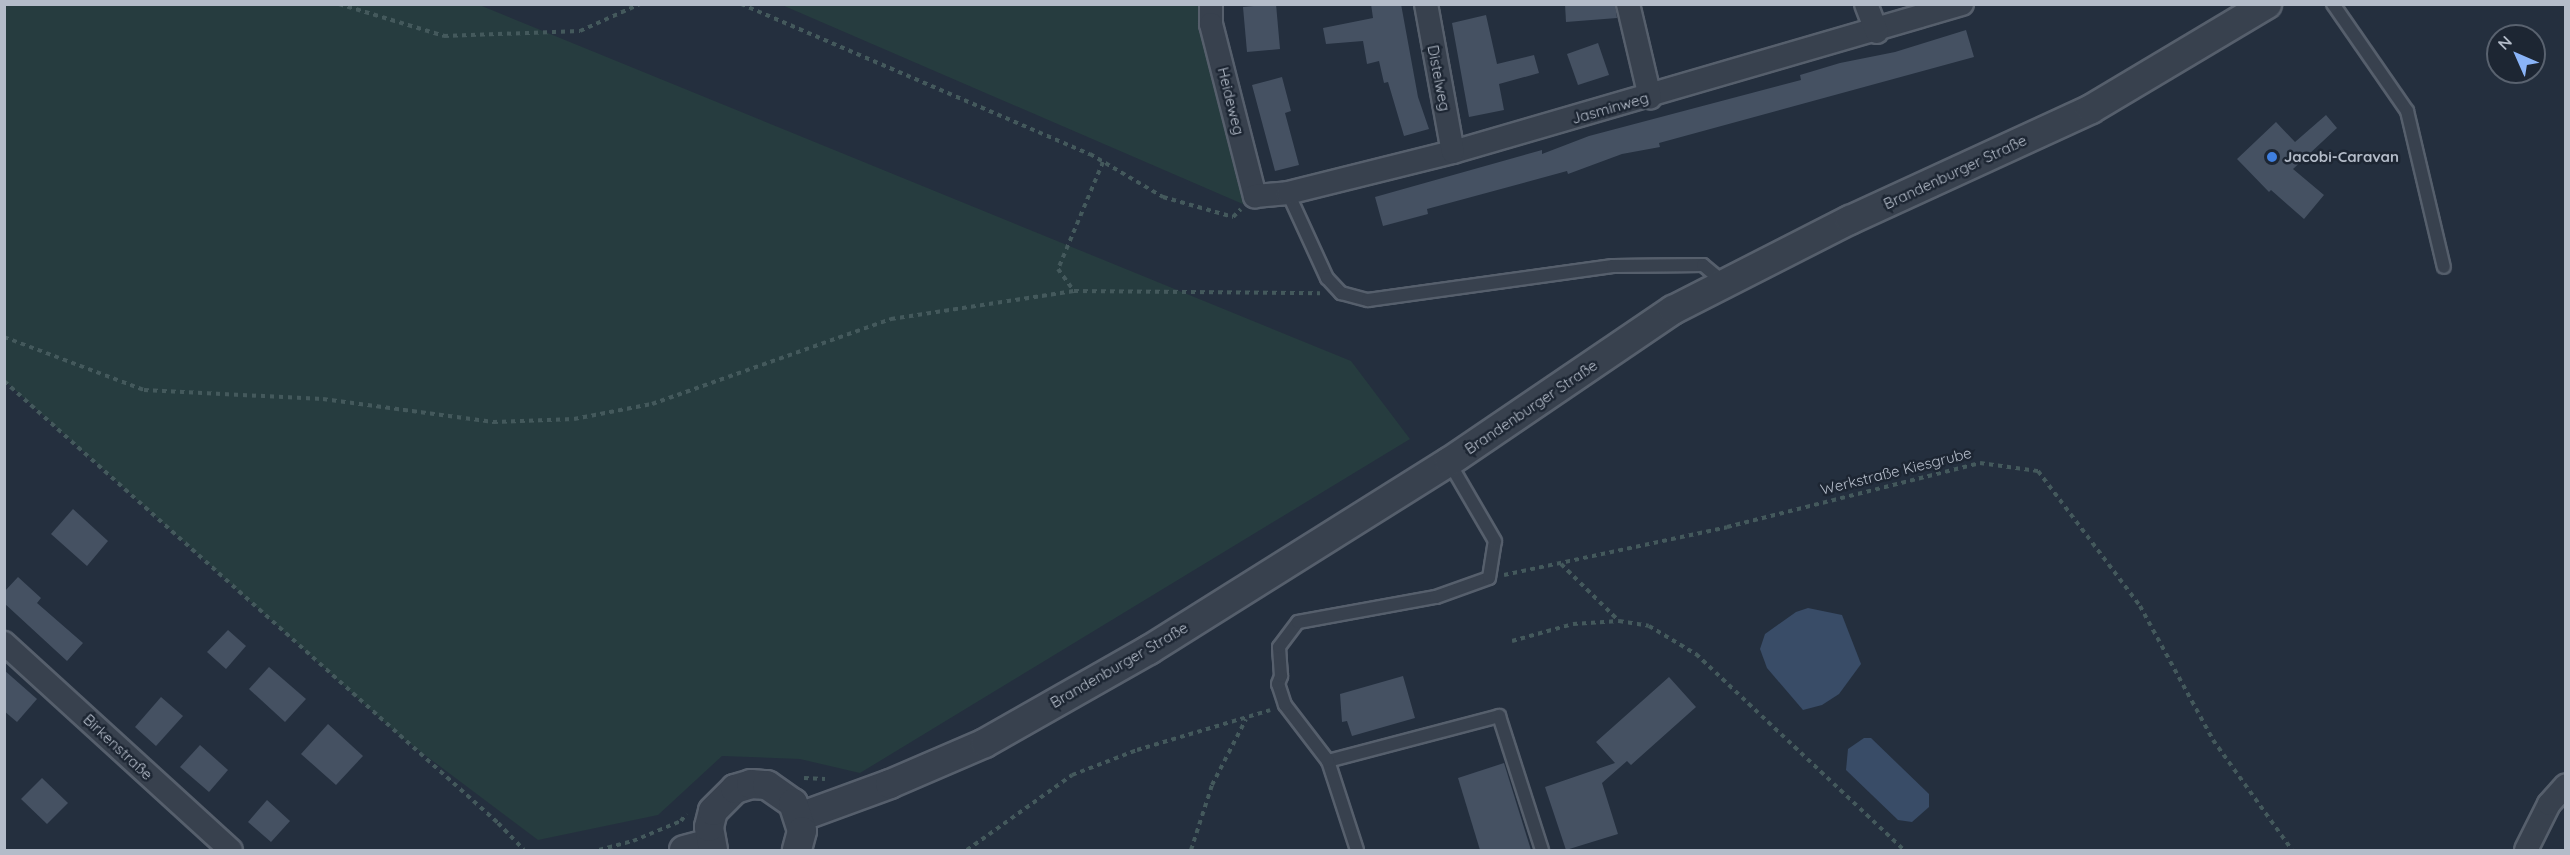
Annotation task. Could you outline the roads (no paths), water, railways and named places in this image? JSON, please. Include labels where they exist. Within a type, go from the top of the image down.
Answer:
[{"type":"street","name":"Heideweg","points":[[1211,4],[1211,24],[1255,196]]},
{"type":"street","name":"Distelweg","points":[[1426,4],[1453,152]]},
{"type":"street","points":[[1628,4],[1650,97]]},
{"type":"street","points":[[1866,4],[1877,32]]},
{"type":"street","name":"Jasminweg","points":[[1255,196],[1288,193],[1453,152],[1877,32],[1962,4]]},
{"type":"street","name":"Brandenburger Straße","points":[[800,817],[890,784],[985,743],[1149,650],[1449,462],[1672,310],[1723,282],[2091,109],[2267,4]]},
{"type":"street","name":"Birkenstraße","points":[[4,643],[231,850]]},
{"type":"street","points":[[703,848],[713,811],[735,789],[751,784],[774,788],[793,803],[800,817],[802,831],[797,850]]},
{"type":"street","points":[[2526,850],[2549,804],[2565,785]]},
{"type":"lane","points":[[2333,4],[2407,111],[2444,267]]},
{"type":"lane","points":[[1288,193],[1327,278],[1341,292],[1368,300],[1476,282],[1668,263],[1703,265],[1723,282]]},
{"type":"lane","points":[[1357,850],[1328,761],[1285,705],[1278,684],[1281,676],[1279,647],[1298,622],[1436,597],[1489,578],[1495,541],[1449,462]]},
{"type":"lane","points":[[1328,761],[1499,716],[1542,850]]},
{"type":"water","points":[[1808,608],[1842,615],[1861,664],[1839,694],[1822,705],[1803,710],[1767,668],[1760,649],[1765,634],[1796,612]]},
{"type":"water","points":[[1864,738],[1871,738],[1929,794],[1929,807],[1912,822],[1898,820],[1846,770],[1848,749]]},
{"type":"place","name":"Jacobi-Caravan","points":[[2272,157]]}]
